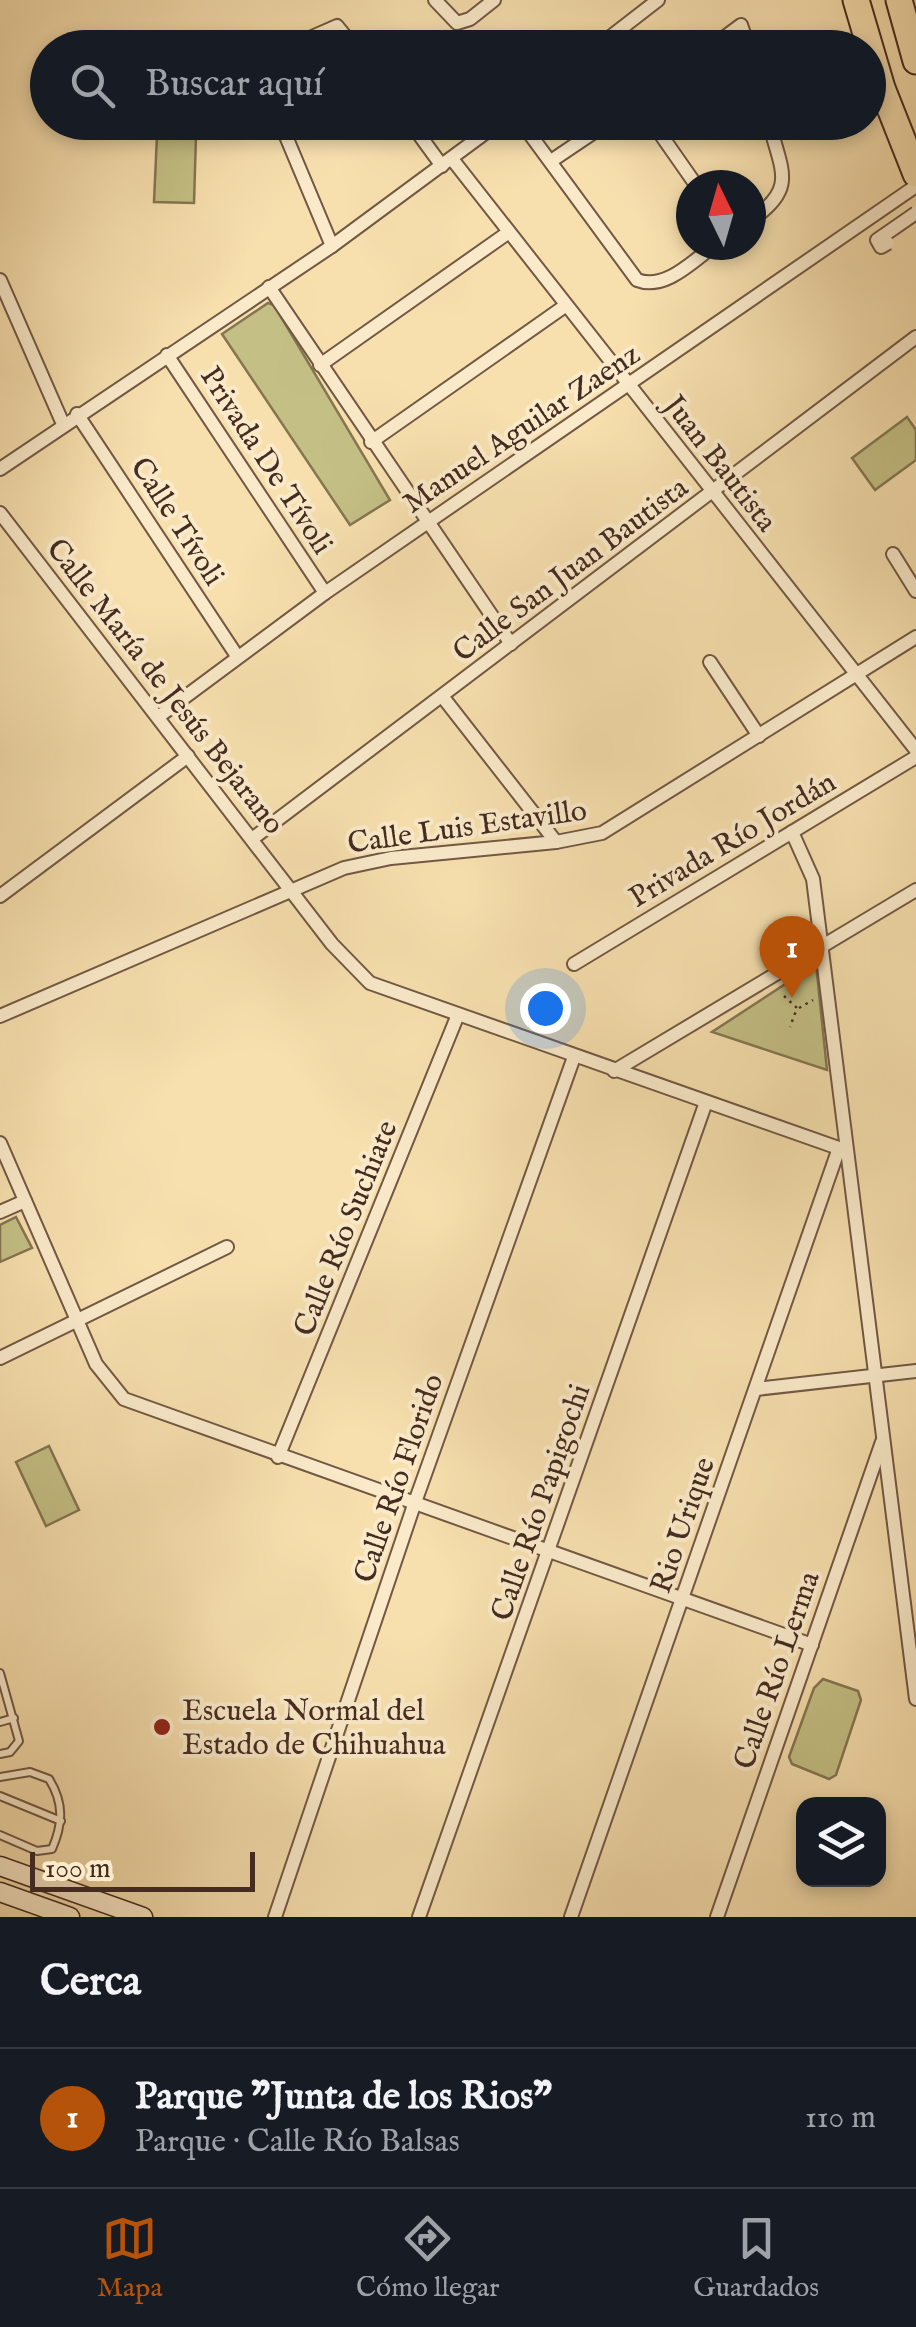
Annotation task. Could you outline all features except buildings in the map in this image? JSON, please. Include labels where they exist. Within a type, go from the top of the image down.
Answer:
[{"type":"highway","points":[[856,0],[865,30]]},
{"type":"highway","points":[[899,0],[916,61]]},
{"type":"highway","points":[[886,98],[916,174]]},
{"type":"street","points":[[435,0],[457,23],[470,19],[494,0]]},
{"type":"street","points":[[619,30],[658,0]]},
{"type":"street","points":[[288,140],[332,246]]},
{"type":"street","name":"Juan Bautista","points":[[427,140],[508,232],[916,754]]},
{"type":"street","points":[[0,469],[332,246],[476,140]]},
{"type":"street","points":[[535,140],[636,280],[649,284],[664,280],[693,260]]},
{"type":"street","points":[[551,161],[582,140]]},
{"type":"street","points":[[665,140],[686,170]]},
{"type":"street","points":[[766,210],[776,204],[782,189],[772,140]]},
{"type":"street","name":"Manuel Aguilar Zaenz","points":[[158,717],[325,592],[916,186]]},
{"type":"street","points":[[870,218],[888,243],[881,247],[877,240],[916,214]]},
{"type":"street","points":[[320,365],[508,232]]},
{"type":"street","points":[[0,280],[6,310],[63,424]]},
{"type":"street","points":[[270,287],[510,644]]},
{"type":"street","points":[[372,442],[566,306]]},
{"type":"street","name":"Calle San Juan Bautista","points":[[252,839],[714,494],[916,336]]},
{"type":"street","name":"Privada De Tívoli","points":[[167,354],[325,592]]},
{"type":"street","name":"Calle Tívoli","points":[[78,414],[236,656]]},
{"type":"street","name":"Calle María de Jesús Bejarano","points":[[0,513],[292,890],[370,984],[843,1150]]},
{"type":"street","points":[[893,554],[916,591]]},
{"type":"street","name":"Calle Luis Estavillo","points":[[0,1016],[363,862],[556,842],[602,833],[916,637]]},
{"type":"street","points":[[710,662],[759,736]]},
{"type":"street","points":[[442,696],[556,842]]},
{"type":"street","name":"Privada Río Jordán","points":[[574,964],[916,754]]},
{"type":"street","points":[[0,896],[188,756]]},
{"type":"street","points":[[792,832],[813,879],[843,1150],[916,1699]]},
{"type":"street","points":[[614,1071],[916,890]]},
{"type":"street","name":"Calle Río Suchiate","points":[[278,1457],[457,1017]]},
{"type":"street","name":"Calle Río Florido","points":[[276,1917],[414,1505],[574,1057]]},
{"type":"street","name":"Calle Río Papigochi","points":[[419,1917],[706,1102]]},
{"type":"street","points":[[0,1143],[96,1364],[124,1399],[812,1645]]},
{"type":"street","name":"Rio Urique","points":[[571,1917],[843,1150]]},
{"type":"street","points":[[0,1212],[25,1200]]},
{"type":"street","points":[[0,1358],[227,1247]]},
{"type":"street","points":[[756,1389],[916,1371]]},
{"type":"street","name":"Calle Río Lerma","points":[[717,1917],[883,1439]]},
{"type":"street","points":[[0,1866],[129,1915]]},
{"type":"street","points":[[32,1904],[41,1881]]},
{"type":"street","points":[[0,1892],[70,1917]]},
{"type":"lane","points":[[0,1673],[19,1741],[10,1752],[0,1754]]},
{"type":"lane","points":[[0,1722],[14,1718]]},
{"type":"lane","points":[[0,1777],[30,1772],[49,1779],[61,1808],[52,1849],[46,1852],[0,1835]]},
{"type":"lane","points":[[0,1796],[60,1821]]},
{"type":"path","points":[[784,996],[797,1008]]},
{"type":"path","points":[[790,1027],[797,1008],[813,1000]]},
{"type":"shaded area","points":[[157,140],[196,140],[194,203],[154,202]]},
{"type":"shaded area","points":[[268,303],[274,305],[390,500],[350,525],[222,334]]},
{"type":"shaded area","points":[[907,417],[916,430],[916,460],[875,490],[852,458]]},
{"type":"shaded area","points":[[816,964],[827,1070],[712,1032]]},
{"type":"shaded area","points":[[16,1217],[32,1248],[0,1262],[0,1225]]},
{"type":"shaded area","points":[[49,1446],[79,1510],[46,1526],[16,1462]]},
{"type":"shaded area","points":[[823,1679],[858,1691],[861,1700],[836,1775],[829,1779],[792,1764],[789,1757],[814,1688]]},
{"type":"place","name":"Parque \"Junta de los Rios\"","points":[[792,998]]},
{"type":"place","name":"Escuela Normal del Estado de Chihuahua","points":[[162,1727]]}]
